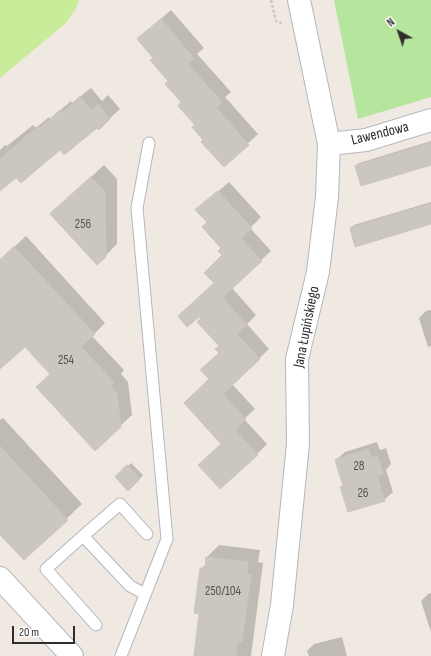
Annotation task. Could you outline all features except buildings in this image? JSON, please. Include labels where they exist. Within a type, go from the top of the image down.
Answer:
[{"type":"street","name":"Jana Łupińskiego","points":[[273,656],[282,605],[298,444],[297,359],[318,272],[327,197],[329,144],[299,0]]},
{"type":"street","name":"Lawendowa","points":[[329,144],[366,140],[431,120]]},
{"type":"street","points":[[0,578],[72,656]]},
{"type":"lane","points":[[121,656],[167,539],[137,208],[149,143]]},
{"type":"lane","points":[[96,625],[46,569],[120,504],[147,534]]},
{"type":"lane","points":[[84,536],[130,586],[145,594]]},
{"type":"green space","points":[[0,0],[79,0],[76,8],[66,23],[0,78]]},
{"type":"green space","points":[[334,0],[431,0],[431,97],[358,119]]}]
